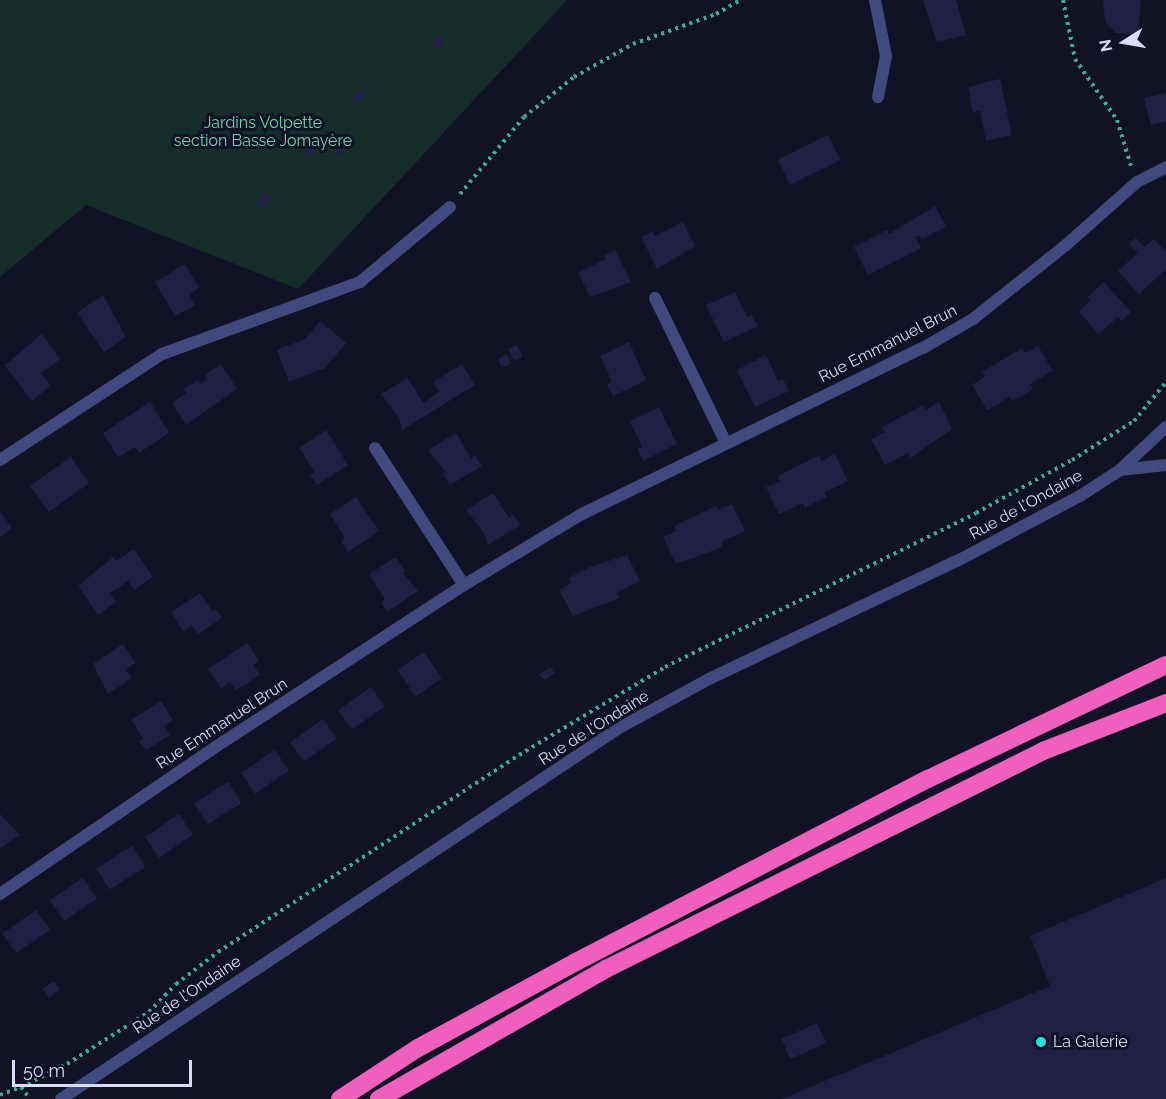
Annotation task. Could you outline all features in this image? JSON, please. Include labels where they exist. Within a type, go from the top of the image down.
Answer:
[{"type":"highway","points":[[340,1099],[418,1048],[574,963],[928,779],[1166,665]]},
{"type":"highway","points":[[378,1099],[617,964],[1043,751],[1166,703]]},
{"type":"street","points":[[875,0],[886,56],[878,97]]},
{"type":"street","name":"Rue Emmanuel Brun","points":[[0,894],[464,585],[580,515],[923,348],[973,319],[1066,245],[1137,182],[1166,167]]},
{"type":"street","points":[[0,460],[162,354],[360,282],[450,207]]},
{"type":"street","points":[[655,298],[726,443]]},
{"type":"street","name":"Rue de l'Ondaine","points":[[62,1099],[619,728],[709,679],[959,560],[1080,496],[1120,470],[1166,427]]},
{"type":"street","points":[[375,448],[464,585]]},
{"type":"street","points":[[1120,470],[1166,465]]},
{"type":"path","points":[[450,207],[524,117],[574,77],[633,44],[716,14],[740,0]]},
{"type":"path","points":[[1063,0],[1075,59],[1117,120],[1137,182]]},
{"type":"path","points":[[0,1095],[67,1064],[148,1012],[176,984],[218,952],[519,755],[665,667],[976,513],[1072,460],[1134,421],[1166,382]]},
{"type":"path","points":[[21,1087],[30,1099]]},
{"type":"green space","name":"Jardins Volpette section Basse Jomayère","points":[[0,0],[567,0],[298,289],[86,205],[0,277]]},
{"type":"building","points":[[923,0],[956,0],[966,35],[937,42]]},
{"type":"building","points":[[1103,0],[1141,0],[1138,35],[1115,33],[1105,21]]},
{"type":"building","points":[[440,35],[446,40],[438,50],[432,45]]},
{"type":"building","points":[[1000,79],[1012,135],[986,141],[980,111],[973,112],[968,87]]},
{"type":"building","points":[[361,89],[366,94],[357,103],[352,98]]},
{"type":"building","points":[[1166,93],[1166,121],[1151,125],[1144,98]]},
{"type":"building","points":[[828,135],[840,160],[790,185],[778,160]]},
{"type":"building","points":[[313,143],[318,147],[309,158],[304,154]]},
{"type":"building","points":[[342,143],[347,148],[340,157],[334,152]]},
{"type":"building","points":[[265,193],[271,198],[263,208],[257,203]]},
{"type":"building","points":[[935,206],[946,227],[922,239],[919,235],[915,237],[921,248],[868,275],[854,247],[887,230],[889,234]]},
{"type":"building","points":[[683,222],[695,246],[657,269],[641,237],[653,232],[655,236]]},
{"type":"building","points":[[1136,238],[1144,247],[1154,239],[1166,252],[1166,269],[1139,294],[1118,271],[1138,253],[1129,244]]},
{"type":"building","points":[[615,250],[631,282],[590,297],[578,273],[606,259],[604,256]]},
{"type":"building","points":[[185,264],[199,288],[189,294],[195,305],[175,316],[155,282]]},
{"type":"building","points":[[1104,282],[1131,312],[1121,321],[1118,317],[1098,334],[1079,311],[1090,301],[1087,297]]},
{"type":"building","points":[[735,292],[747,317],[752,315],[758,326],[724,342],[706,305]]},
{"type":"building","points":[[103,295],[126,337],[104,352],[77,313]]},
{"type":"building","points":[[320,321],[346,343],[325,368],[289,382],[277,350],[305,339]]},
{"type":"building","points":[[42,334],[60,359],[41,373],[50,386],[32,401],[5,365]]},
{"type":"building","points":[[629,342],[646,380],[613,396],[607,385],[612,382],[600,356]]},
{"type":"building","points":[[517,345],[523,357],[514,361],[508,350]]},
{"type":"building","points":[[1038,346],[1053,371],[1030,384],[1033,389],[1023,395],[1012,401],[1010,397],[987,410],[972,385],[985,377],[982,372],[1022,348],[1025,353]]},
{"type":"building","points":[[507,354],[511,363],[502,368],[498,359]]},
{"type":"building","points":[[766,355],[778,381],[783,379],[789,391],[755,407],[737,370]]},
{"type":"building","points":[[221,364],[237,389],[186,425],[172,403],[186,393],[184,389],[198,380],[201,384],[205,381],[206,374]]},
{"type":"building","points":[[462,364],[475,385],[402,430],[399,418],[381,394],[408,378],[423,403],[439,392],[433,382]]},
{"type":"building","points":[[150,402],[169,433],[139,453],[135,447],[118,457],[103,433]]},
{"type":"building","points":[[939,402],[952,429],[910,458],[908,453],[885,465],[871,439],[885,432],[882,427],[923,405],[926,410]]},
{"type":"building","points":[[659,407],[677,444],[643,461],[637,449],[642,447],[630,421]]},
{"type":"building","points":[[326,430],[348,465],[317,485],[310,475],[315,472],[299,448]]},
{"type":"building","points":[[456,433],[471,458],[475,455],[482,466],[450,485],[443,474],[446,472],[428,450]]},
{"type":"building","points":[[835,454],[848,481],[825,492],[827,497],[805,508],[803,503],[779,514],[766,487],[780,481],[778,476],[812,459],[819,456],[822,461]]},
{"type":"building","points":[[71,457],[89,483],[48,512],[30,486]]},
{"type":"building","points":[[493,493],[509,518],[513,514],[520,525],[488,545],[484,533],[466,510]]},
{"type":"building","points":[[356,497],[379,531],[348,552],[341,541],[345,538],[330,514]]},
{"type":"building","points":[[732,504],[745,531],[721,542],[723,547],[676,564],[663,537],[676,531],[674,526],[716,506],[718,510]]},
{"type":"building","points":[[0,511],[12,528],[0,537]]},
{"type":"building","points":[[134,549],[153,577],[134,590],[128,581],[110,593],[116,602],[98,615],[78,586],[113,557],[116,561]]},
{"type":"building","points":[[627,555],[640,581],[617,593],[620,598],[573,616],[559,590],[572,583],[569,578],[590,567]]},
{"type":"building","points":[[396,557],[405,571],[403,573],[418,591],[387,612],[381,602],[385,599],[369,574]]},
{"type":"building","points":[[200,593],[212,611],[216,609],[222,618],[198,634],[192,625],[183,631],[171,612]]},
{"type":"building","points":[[247,643],[259,661],[253,665],[260,675],[236,690],[230,682],[221,688],[208,669]]},
{"type":"building","points":[[123,644],[135,663],[126,669],[132,678],[108,694],[93,664]]},
{"type":"building","points":[[424,652],[442,679],[415,696],[397,670]]},
{"type":"building","points":[[550,667],[555,673],[544,680],[539,674]]},
{"type":"building","points":[[371,687],[385,707],[352,730],[338,710]]},
{"type":"building","points":[[161,701],[173,720],[164,726],[170,735],[146,750],[139,741],[143,738],[131,720]]},
{"type":"building","points":[[323,719],[337,739],[304,762],[290,742]]},
{"type":"building","points":[[275,750],[289,771],[255,794],[241,773]]},
{"type":"building","points":[[228,782],[241,803],[207,824],[194,803]]},
{"type":"building","points":[[0,814],[20,835],[0,848]]},
{"type":"building","points":[[179,814],[193,835],[159,858],[145,837]]},
{"type":"building","points":[[132,846],[145,867],[110,889],[96,868]]},
{"type":"building","points":[[83,878],[97,899],[64,921],[50,900]]},
{"type":"building","name":"La Galerie","points":[[1166,878],[1166,1099],[782,1099],[1050,986],[1030,936]]},
{"type":"building","points":[[36,910],[50,930],[16,953],[2,934]]},
{"type":"building","points":[[54,981],[60,990],[49,998],[42,989]]},
{"type":"building","points":[[817,1023],[826,1043],[790,1059],[781,1039]]},
{"type":"place","name":"La Galerie","points":[[1041,1042]]}]
